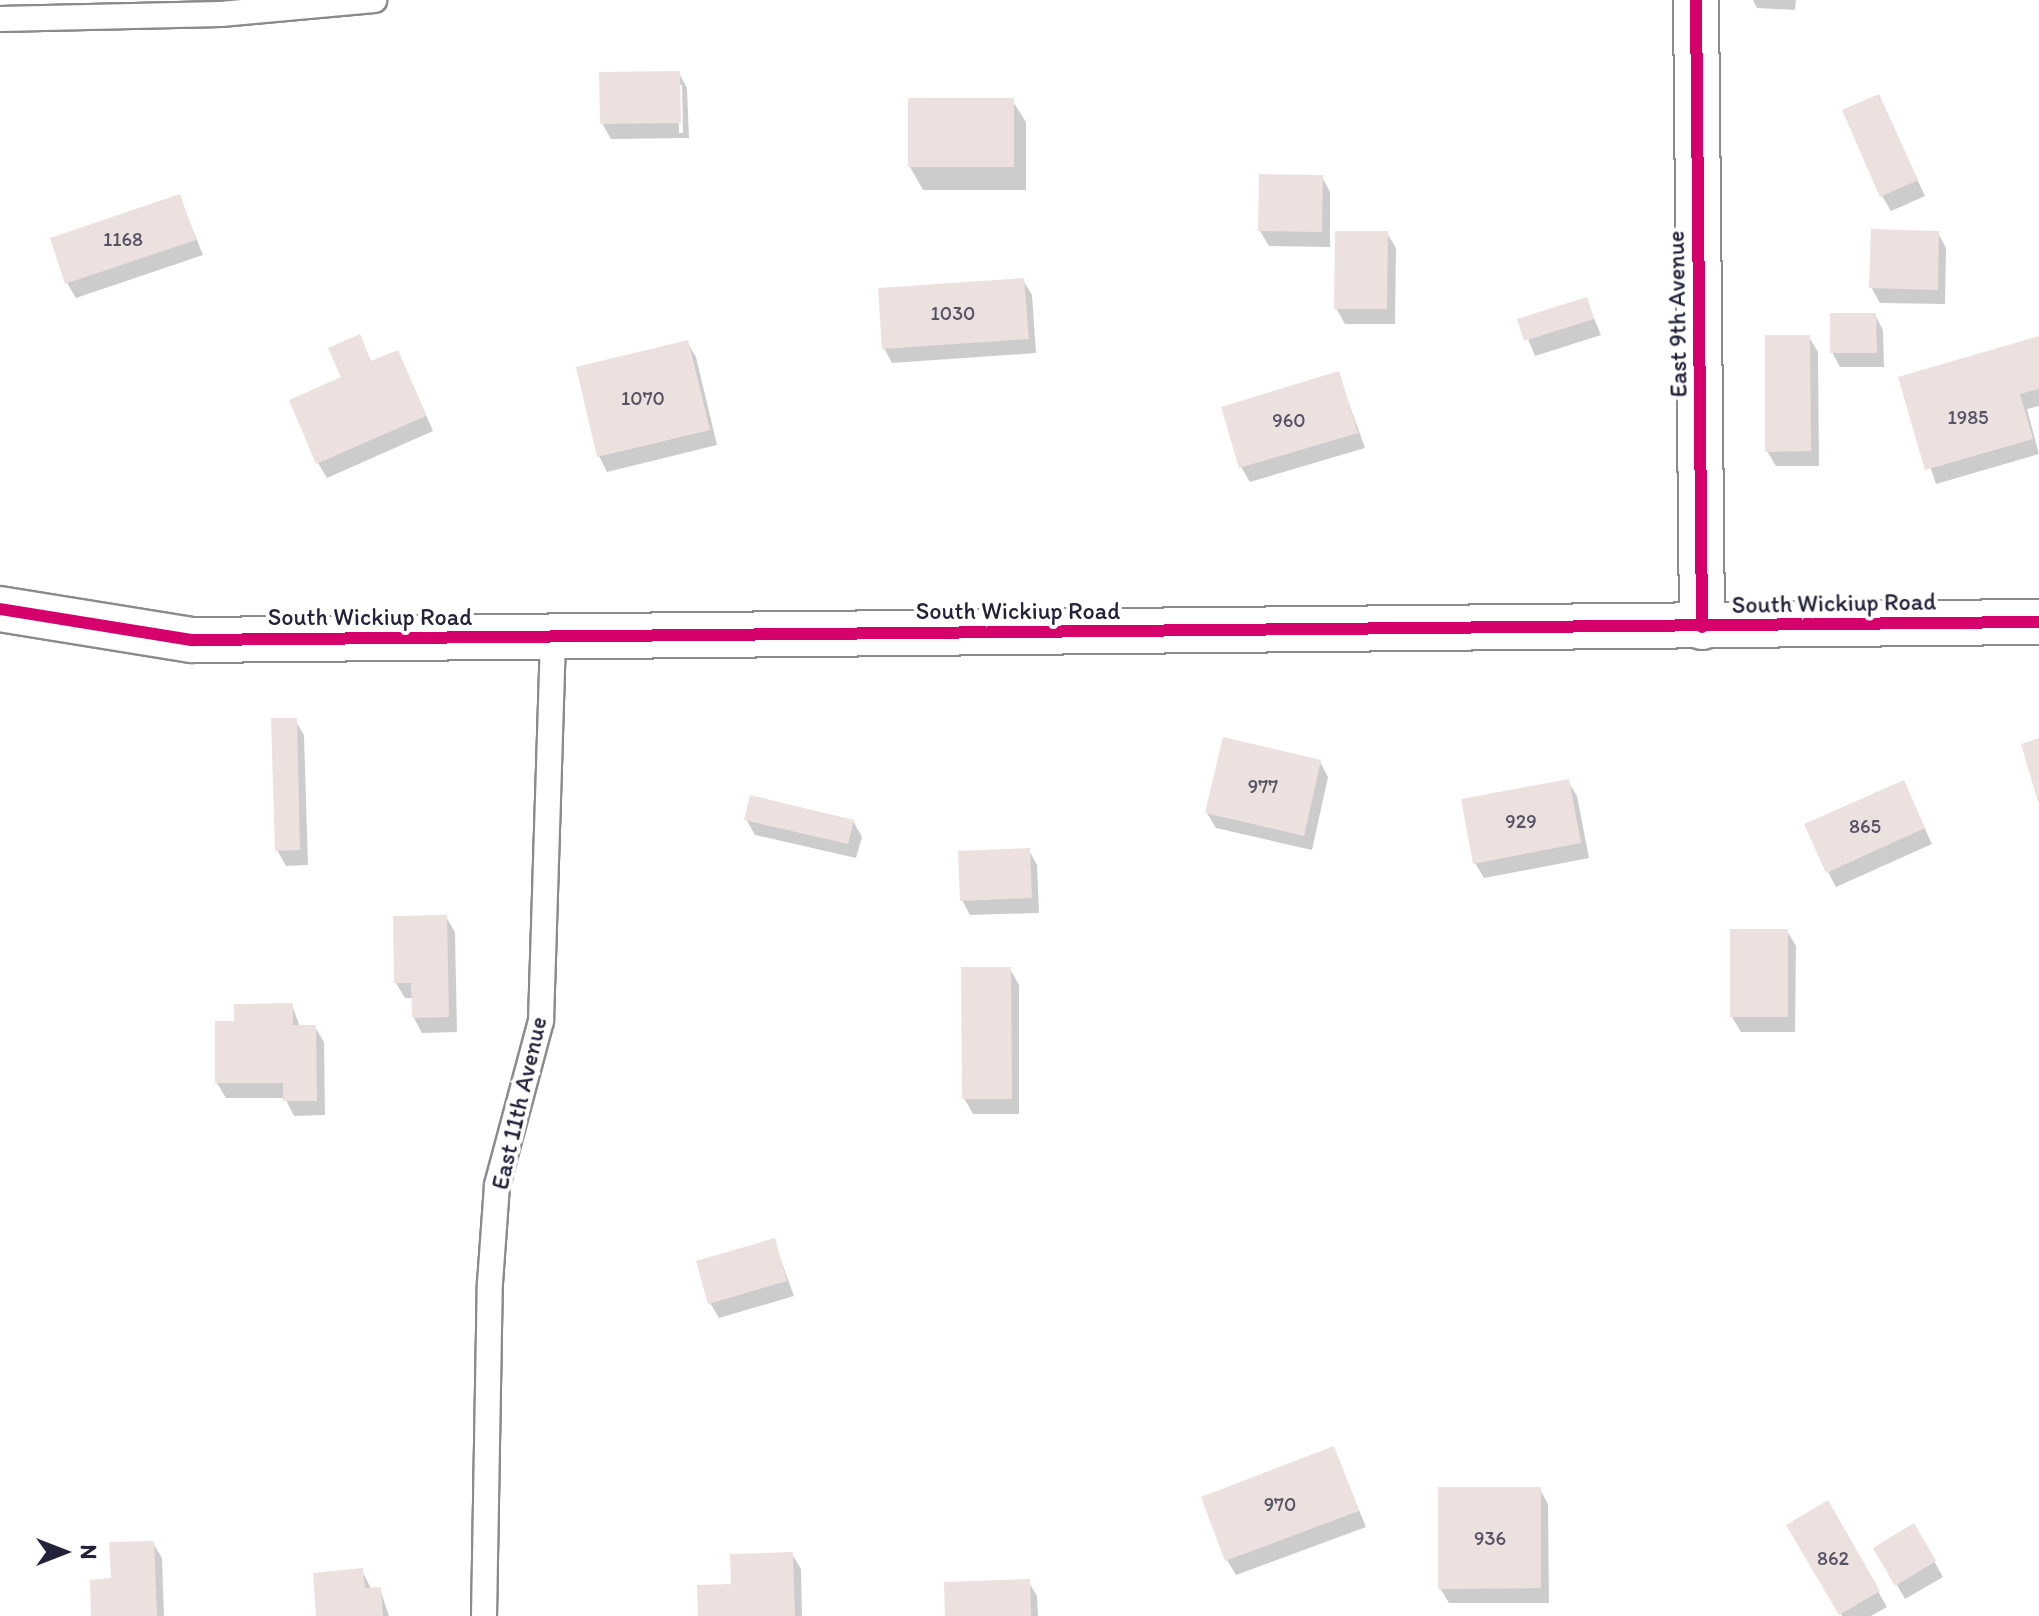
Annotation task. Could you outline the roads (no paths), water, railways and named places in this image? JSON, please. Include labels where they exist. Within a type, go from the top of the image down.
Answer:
[{"type":"street","name":"East 9th Avenue","points":[[1696,0],[1702,627]]},
{"type":"street","name":"South Wickiup Road","points":[[0,609],[192,640],[2039,622]]},
{"type":"lane","points":[[0,19],[221,14],[374,0]]},
{"type":"lane","name":"East 11th Avenue","points":[[484,1616],[490,1283],[497,1185],[541,1021],[553,638]]}]
